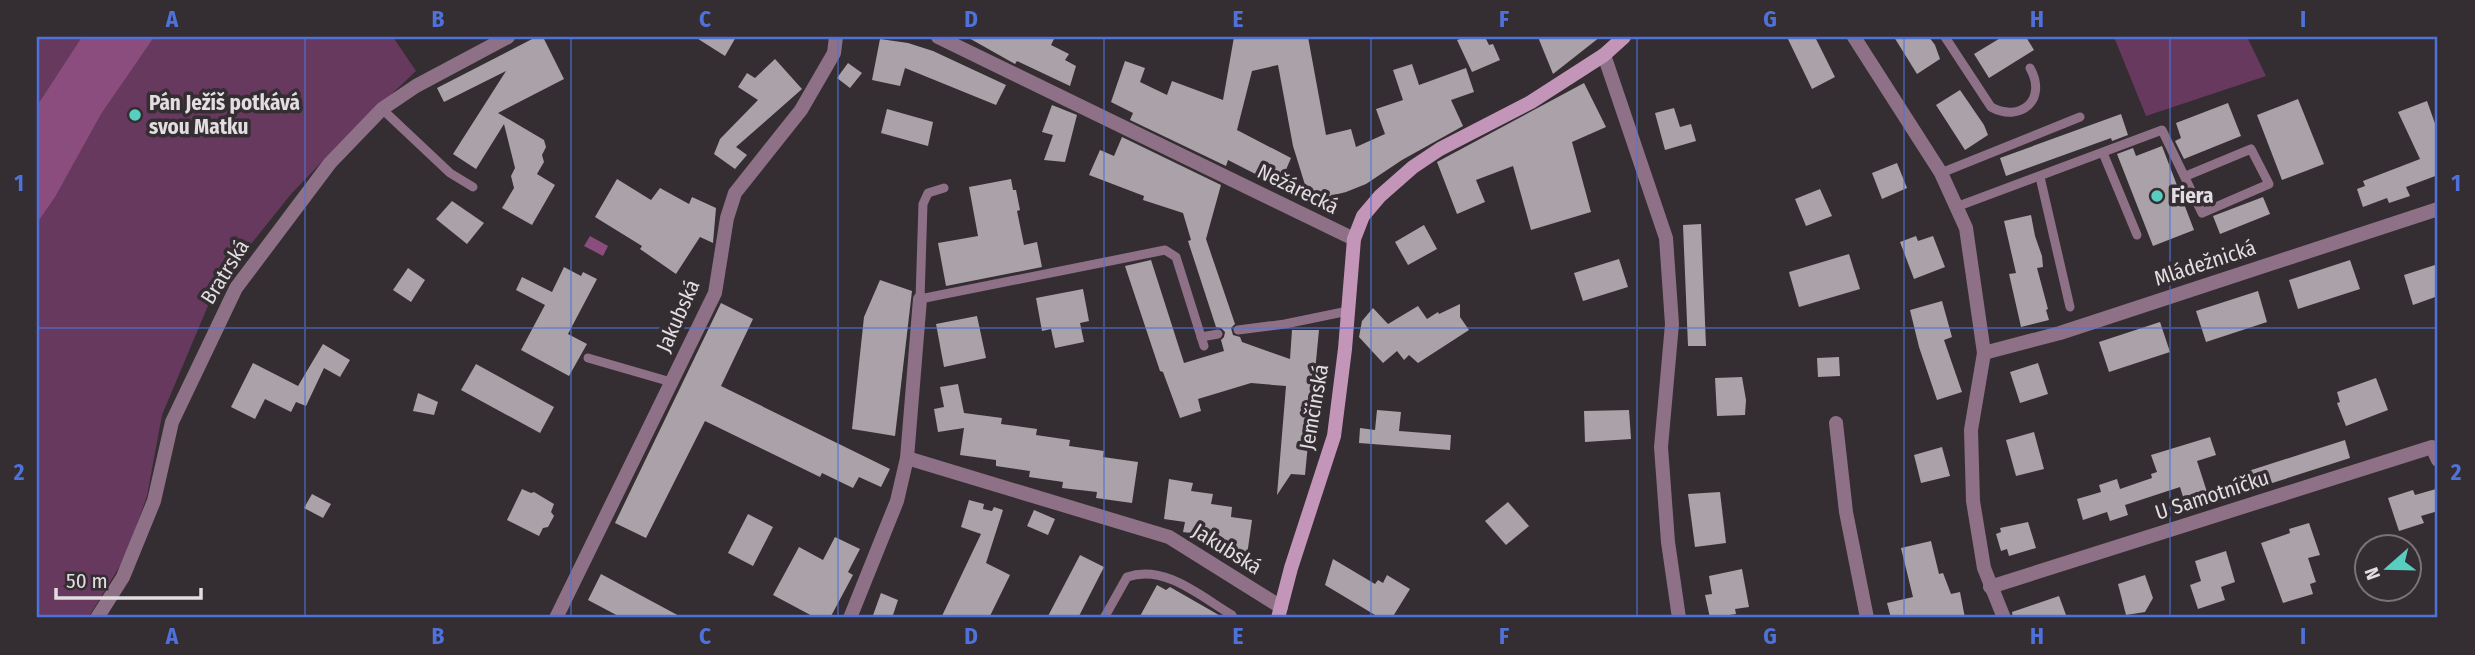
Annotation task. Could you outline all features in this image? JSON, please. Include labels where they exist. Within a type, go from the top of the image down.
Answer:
[{"type":"street","name":"Bratrská","points":[[97,618],[123,577],[154,501],[172,422],[236,288],[330,163],[382,109],[416,86],[508,37]]},
{"type":"street","name":"Nežárecká","points":[[938,37],[1354,239],[1363,216],[1380,196],[1413,167],[1440,149],[1531,103],[1604,55],[1624,37]]},
{"type":"street","points":[[1854,37],[1941,173],[1965,228],[1984,353],[1971,430],[1972,489],[1984,568],[2004,618]]},
{"type":"street","name":"Jakubská","points":[[556,618],[715,293],[727,218],[735,193],[801,110],[834,53],[839,38]]},
{"type":"street","points":[[1604,55],[1666,238],[1672,324],[1661,447],[1668,542],[1679,618]]},
{"type":"street","name":"Mládežnická","points":[[1984,353],[2060,333],[2438,209]]},
{"type":"street","name":"Jemčinská","points":[[1279,613],[1334,436],[1354,239]]},
{"type":"street","points":[[850,618],[897,501],[907,458],[920,299]]},
{"type":"street","points":[[1836,423],[1846,512],[1867,618]]},
{"type":"street","name":"U Samotníčku","points":[[1990,587],[2432,447],[2438,460]]},
{"type":"street","name":"Jakubská","points":[[907,458],[1169,537],[1279,613]]},
{"type":"lane","points":[[1945,37],[1991,107],[2000,113],[2009,114],[2032,102],[2037,93],[2037,83],[2030,68]]},
{"type":"lane","points":[[382,109],[450,173],[473,187]]},
{"type":"lane","points":[[1941,173],[2080,117]]},
{"type":"lane","points":[[1956,207],[2162,131],[2202,213],[2269,184],[2252,149],[2186,176]]},
{"type":"lane","points":[[2103,153],[2137,235]]},
{"type":"lane","points":[[2040,177],[2070,307]]},
{"type":"lane","points":[[944,188],[928,193],[923,204],[920,299],[1165,250],[1176,257],[1203,342],[1218,334]]},
{"type":"lane","points":[[1238,330],[1348,311]]},
{"type":"lane","points":[[588,358],[671,382]]},
{"type":"lane","points":[[1104,618],[1127,577],[1140,573],[1166,575],[1233,618]]},
{"type":"shaded area","points":[[37,37],[393,37],[416,71],[291,194],[239,259],[210,301],[162,415],[147,496],[126,556],[88,618],[37,618]]},
{"type":"shaded area","points":[[82,37],[154,37],[101,114],[55,197],[37,223],[37,106]]},
{"type":"shaded area","points":[[2114,37],[2247,37],[2266,76],[2146,116]]},
{"type":"shaded area","points":[[590,236],[608,246],[603,256],[584,246]]},
{"type":"building","points":[[536,37],[543,37],[564,79],[498,113],[544,140],[544,162],[537,174],[555,185],[532,225],[502,208],[514,188],[511,176],[515,168],[504,124],[476,169],[453,154],[506,71],[444,102],[437,88]]},
{"type":"building","points":[[695,37],[736,37],[725,56]]},
{"type":"building","points":[[967,37],[1055,37],[1051,45],[1069,54],[1065,60],[1076,66],[1070,86],[1017,61],[1015,64]]},
{"type":"building","points":[[1234,37],[1308,37],[1326,135],[1351,129],[1356,147],[1385,134],[1376,109],[1403,100],[1393,70],[1412,64],[1419,85],[1466,68],[1474,92],[1451,100],[1463,126],[1402,160],[1366,184],[1310,201],[1293,146],[1278,65],[1252,71],[1237,130],[1291,158],[1279,186],[1228,160],[1226,166],[1130,120],[1133,113],[1111,102],[1125,61],[1145,68],[1140,82],[1167,95],[1172,81],[1223,100]]},
{"type":"building","points":[[1485,37],[1489,45],[1493,44],[1500,60],[1472,72],[1457,40]]},
{"type":"building","points":[[1538,37],[1600,37],[1553,74]]},
{"type":"building","points":[[1787,37],[1815,37],[1835,77],[1812,89]]},
{"type":"building","points":[[1894,37],[1929,37],[1940,59],[1917,74]]},
{"type":"building","points":[[2002,37],[2026,37],[2034,50],[1989,78],[1974,54]]},
{"type":"building","points":[[880,39],[908,43],[933,51],[1006,85],[996,105],[905,68],[900,86],[872,80]]},
{"type":"building","points":[[775,59],[802,89],[736,147],[747,155],[735,169],[714,154],[720,139],[758,100],[738,87],[747,73],[755,78]]},
{"type":"building","points":[[848,63],[862,73],[850,88],[837,78]]},
{"type":"building","points":[[1584,83],[1606,127],[1572,142],[1591,212],[1531,230],[1513,166],[1476,180],[1485,202],[1457,214],[1437,162]]},
{"type":"building","points":[[1960,90],[1988,135],[1965,150],[1936,105]]},
{"type":"building","points":[[2298,99],[2324,164],[2282,180],[2257,115]]},
{"type":"building","points":[[2427,101],[2438,132],[2438,175],[2406,187],[2410,196],[2389,203],[2387,198],[2363,207],[2357,189],[2365,186],[2363,181],[2420,159],[2398,112]]},
{"type":"building","points":[[2228,103],[2241,136],[2184,159],[2175,141],[2181,138],[2176,123]]},
{"type":"building","points":[[1052,105],[1077,115],[1065,162],[1044,160],[1053,135],[1042,132]]},
{"type":"building","points":[[1674,108],[1680,127],[1691,124],[1696,141],[1665,150],[1655,113]]},
{"type":"building","points":[[887,109],[933,122],[928,146],[881,133]]},
{"type":"building","points":[[2121,114],[2128,135],[2112,141],[2111,138],[2006,176],[2000,158]]},
{"type":"building","points":[[1122,137],[1221,185],[1206,239],[1235,324],[1231,328],[1233,335],[1240,337],[1242,342],[1290,359],[1292,330],[1319,330],[1305,475],[1291,474],[1277,495],[1286,386],[1251,383],[1198,399],[1201,411],[1180,418],[1163,372],[1160,371],[1125,266],[1151,260],[1184,363],[1224,351],[1221,340],[1225,332],[1216,327],[1188,241],[1191,240],[1183,213],[1143,200],[1144,196],[1089,175],[1100,150],[1114,156]]},
{"type":"building","name":"Fiera","points":[[2162,146],[2194,230],[2153,246],[2117,154],[2133,148],[2136,156]]},
{"type":"building","points":[[1897,163],[1907,188],[1882,199],[1872,173]]},
{"type":"building","points":[[617,179],[651,200],[660,188],[689,204],[692,197],[716,208],[713,243],[700,237],[676,274],[640,249],[642,246],[595,217]]},
{"type":"building","points":[[1011,179],[1020,210],[1017,211],[1024,245],[1037,242],[1042,267],[946,286],[938,243],[978,236],[969,187]]},
{"type":"building","points":[[1820,189],[1832,216],[1806,226],[1795,199]]},
{"type":"building","points":[[2263,197],[2270,214],[2220,234],[2213,216]]},
{"type":"building","points":[[452,201],[484,223],[467,244],[436,219]]},
{"type":"building","points":[[2031,215],[2042,256],[2043,267],[2037,268],[2049,320],[2021,327],[2009,274],[2016,273],[2004,221]]},
{"type":"building","points":[[1701,224],[1706,346],[1688,346],[1683,225]]},
{"type":"building","points":[[1424,225],[1437,249],[1408,265],[1395,242]]},
{"type":"building","points":[[1916,236],[1918,241],[1933,236],[1945,267],[1914,279],[1900,242]]},
{"type":"building","points":[[1849,254],[1860,289],[1799,307],[1789,272]]},
{"type":"building","points":[[1619,259],[1628,287],[1583,301],[1574,273]]},
{"type":"building","points":[[2350,260],[2360,289],[2298,309],[2289,280]]},
{"type":"building","points":[[2438,264],[2438,296],[2413,305],[2404,275]]},
{"type":"building","points":[[564,267],[581,276],[583,272],[597,279],[568,334],[587,344],[569,376],[521,350],[545,305],[516,290],[522,277],[552,292]]},
{"type":"building","points":[[408,268],[425,280],[411,302],[393,290]]},
{"type":"building","points":[[880,280],[912,291],[895,436],[852,429],[864,317]]},
{"type":"building","points":[[1083,289],[1089,321],[1080,323],[1084,342],[1055,348],[1051,329],[1042,331],[1036,298]]},
{"type":"building","points":[[2258,291],[2267,322],[2206,342],[2196,311]]},
{"type":"building","points":[[1942,301],[1952,337],[1944,340],[1962,392],[1937,400],[1910,310]]},
{"type":"building","points":[[721,303],[753,319],[721,386],[890,469],[881,487],[859,477],[853,488],[822,473],[820,477],[705,421],[646,538],[615,523]]},
{"type":"building","points":[[1460,304],[1460,317],[1469,330],[1418,363],[1409,355],[1404,360],[1397,351],[1383,363],[1359,337],[1362,321],[1373,308],[1388,324],[1418,306],[1427,319]]},
{"type":"building","points":[[977,316],[986,358],[944,367],[936,324]]},
{"type":"building","points":[[2160,322],[2170,352],[2109,372],[2099,342]]},
{"type":"building","points":[[323,344],[350,360],[340,377],[324,368],[306,406],[296,402],[291,412],[265,399],[255,419],[231,407],[253,363],[298,386]]},
{"type":"building","points":[[1839,357],[1840,376],[1818,377],[1817,358]]},
{"type":"building","points":[[2038,363],[2048,394],[2020,403],[2010,372]]},
{"type":"building","points":[[476,364],[554,407],[540,433],[461,390]]},
{"type":"building","points":[[1742,377],[1746,400],[1745,415],[1717,416],[1715,378]]},
{"type":"building","points":[[2376,378],[2388,410],[2346,426],[2337,403],[2340,402],[2337,392]]},
{"type":"building","points":[[958,384],[964,413],[1002,418],[1001,424],[1037,429],[1036,435],[1070,440],[1069,446],[1104,451],[1103,457],[1138,462],[1132,503],[1096,498],[1097,492],[1062,488],[1063,482],[1029,477],[1030,471],[996,466],[996,460],[960,455],[964,428],[938,432],[934,409],[944,407],[940,387]]},
{"type":"building","points":[[418,393],[438,402],[434,415],[413,411]]},
{"type":"building","points":[[1377,410],[1401,412],[1399,431],[1451,435],[1450,450],[1359,443],[1360,428],[1375,430]]},
{"type":"building","points":[[1629,410],[1631,439],[1585,442],[1584,411]]},
{"type":"building","points":[[2034,432],[2044,469],[2016,476],[2006,440]]},
{"type":"building","points":[[2210,437],[2216,455],[2197,461],[2207,492],[2184,500],[2180,487],[2125,505],[2128,515],[2110,521],[2107,512],[2083,520],[2077,499],[2101,492],[2099,485],[2117,479],[2120,489],[2152,478],[2151,474],[2157,472],[2151,455]]},
{"type":"building","points":[[2345,440],[2350,458],[2244,492],[2239,474]]},
{"type":"building","points":[[1942,447],[1950,476],[1921,483],[1914,455]]},
{"type":"building","points":[[1169,479],[1193,483],[1191,491],[1213,494],[1211,504],[1232,507],[1231,517],[1252,520],[1246,562],[1223,559],[1224,548],[1203,546],[1205,535],[1183,532],[1185,522],[1164,519]]},
{"type":"building","points":[[522,489],[534,492],[554,504],[551,512],[554,516],[539,536],[507,520]]},
{"type":"building","points":[[2436,489],[2438,511],[2421,516],[2424,523],[2399,531],[2388,498],[2413,490],[2415,495]]},
{"type":"building","points":[[1720,492],[1726,543],[1695,547],[1688,494]]},
{"type":"building","points":[[312,494],[331,504],[323,518],[304,508]]},
{"type":"building","points":[[969,500],[984,504],[983,509],[992,511],[994,507],[1003,510],[986,563],[1010,575],[989,618],[941,618],[981,534],[961,527]]},
{"type":"building","points":[[1508,502],[1529,526],[1506,545],[1485,521]]},
{"type":"building","points":[[1034,510],[1055,519],[1048,535],[1027,526]]},
{"type":"building","points":[[748,514],[773,527],[753,566],[728,553]]},
{"type":"building","points":[[2028,522],[2036,548],[2009,556],[2007,549],[2001,551],[1996,534],[2001,532],[2000,528]]},
{"type":"building","points":[[2309,523],[2320,555],[2308,558],[2316,582],[2310,584],[2313,594],[2283,603],[2261,543],[2290,533],[2289,529]]},
{"type":"building","points":[[835,537],[860,549],[848,572],[853,575],[830,618],[816,618],[773,595],[799,547],[823,560]]},
{"type":"building","points":[[1931,541],[1939,574],[1943,573],[1951,594],[1960,592],[1965,618],[1891,618],[1887,603],[1913,597],[1901,548]]},
{"type":"building","points":[[2226,551],[2235,582],[2221,587],[2225,600],[2198,609],[2190,585],[2201,581],[2195,561]]},
{"type":"building","points":[[1080,555],[1104,567],[1078,618],[1047,618]]},
{"type":"building","points":[[1333,559],[1375,584],[1378,580],[1383,583],[1387,575],[1410,589],[1392,618],[1380,618],[1325,585]]},
{"type":"building","points":[[1742,569],[1749,607],[1735,609],[1736,614],[1710,618],[1705,595],[1712,594],[1709,576]]},
{"type":"building","points":[[601,574],[683,618],[622,618],[588,600]]},
{"type":"building","points":[[2145,575],[2153,598],[2145,612],[2126,615],[2118,584]]},
{"type":"building","points":[[1157,585],[1166,590],[1170,587],[1224,618],[1139,618]]},
{"type":"building","points":[[881,593],[898,600],[892,618],[872,618]]},
{"type":"building","points":[[2059,596],[2066,615],[2055,618],[2013,618],[2012,612]]},
{"type":"place","name":"Pán Ježíš potkává svou Matku","points":[[135,115]]},
{"type":"place","name":"Fiera","points":[[2157,196]]}]
